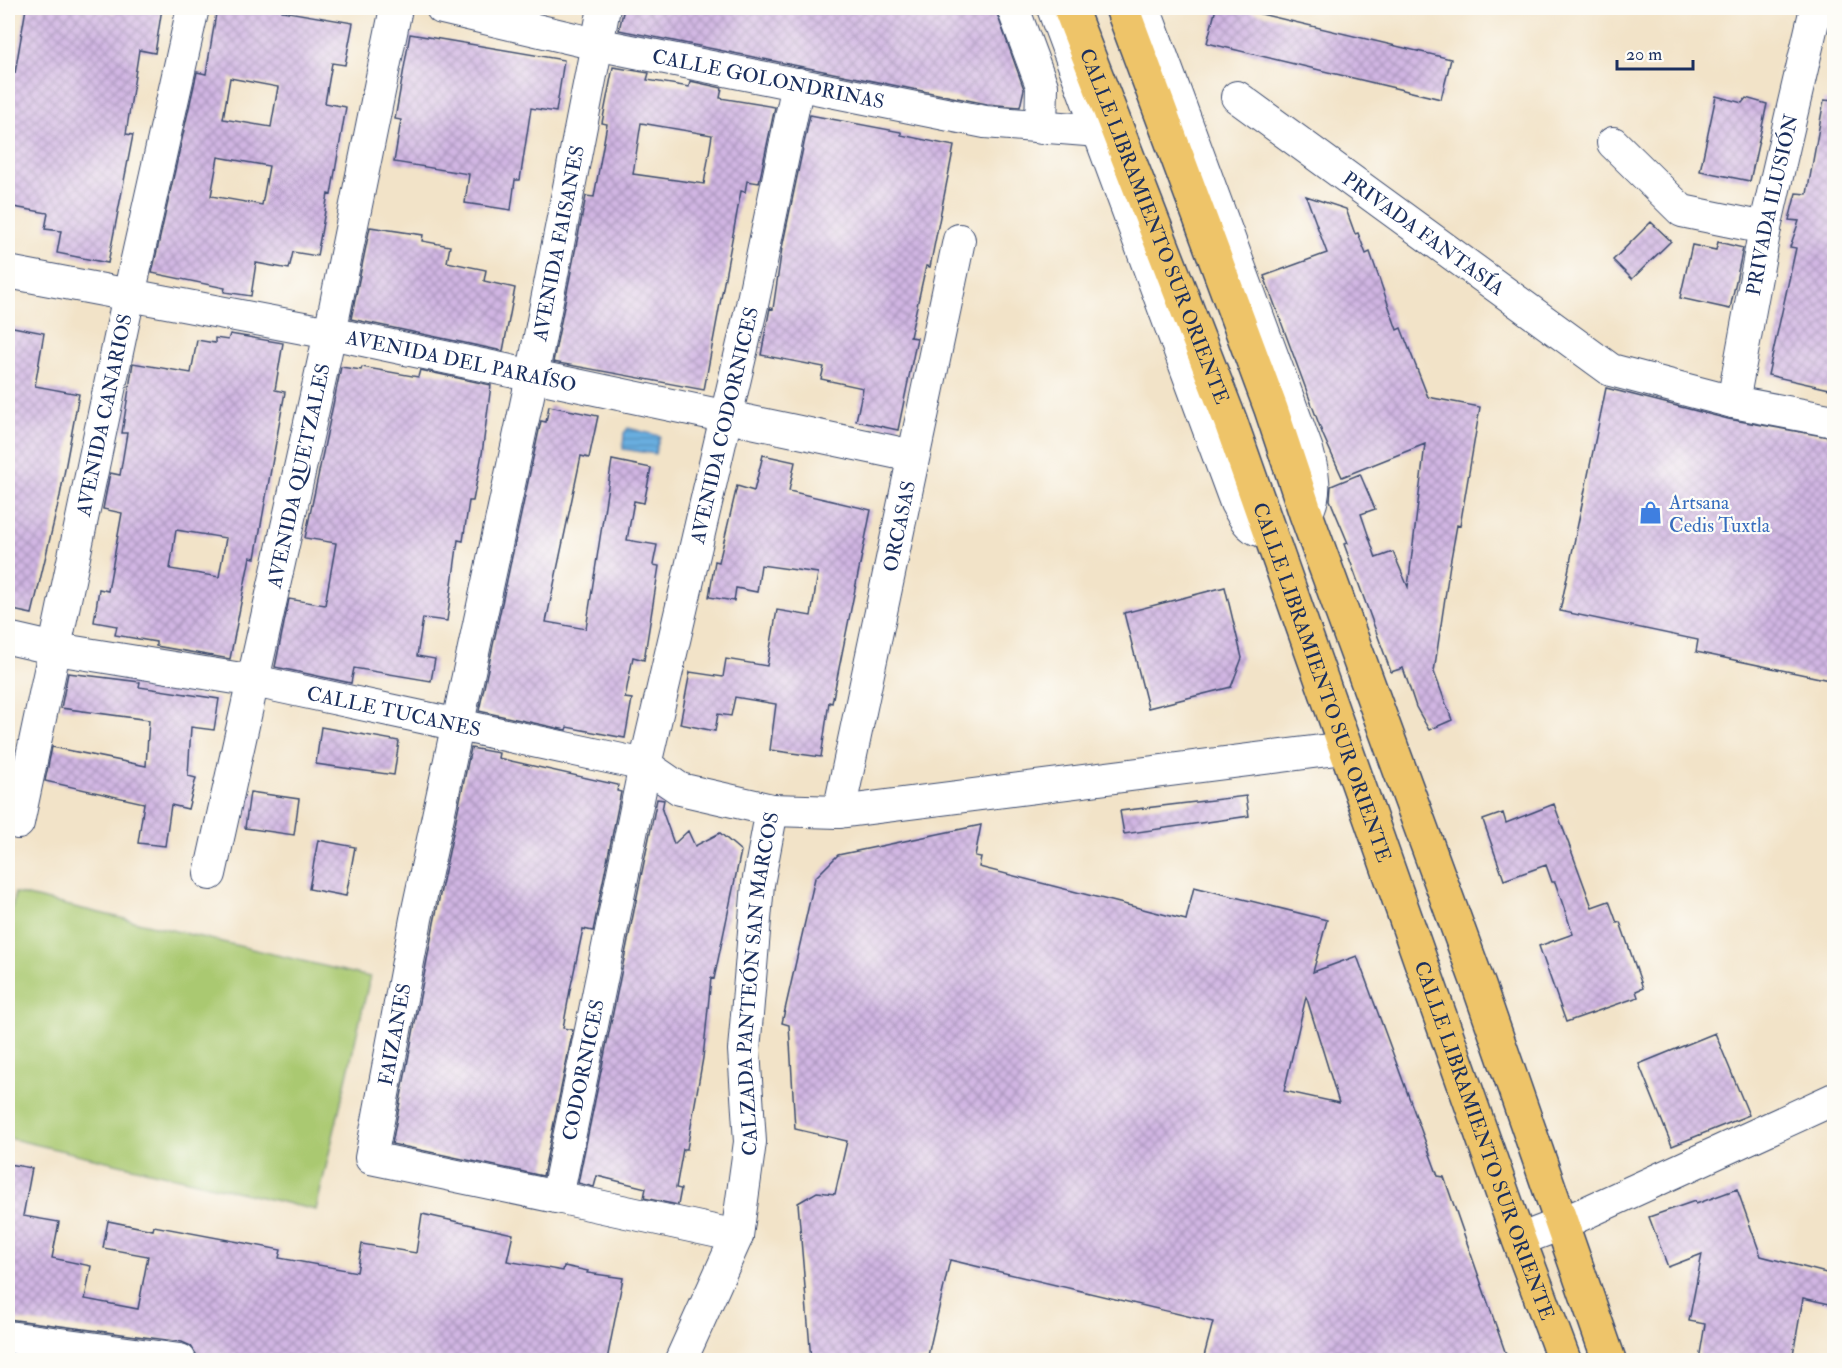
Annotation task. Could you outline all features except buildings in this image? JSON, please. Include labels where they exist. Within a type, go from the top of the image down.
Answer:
[{"type":"main road","name":"CALLE LIBRAMIENTO SUR ORIENTE","points":[[1070,8],[1230,420],[1344,748],[1564,1360]]},
{"type":"main road","name":"CALLE LIBRAMIENTO SUR ORIENTE","points":[[1122,8],[1271,409],[1306,514],[1479,986],[1561,1224],[1611,1360]]},
{"type":"street","name":"AVENIDA CANARIOS","points":[[18,823],[129,295],[193,8]]},
{"type":"street","name":"AVENIDA QUETZALES","points":[[210,874],[330,333],[396,8]]},
{"type":"street","name":"CALLE GOLONDRINAS","points":[[442,8],[597,44],[985,123],[1099,131]]},
{"type":"street","name":"AVENIDA FAISANES","points":[[457,724],[532,377],[604,8]]},
{"type":"street","points":[[1013,8],[1042,86],[1041,128]]},
{"type":"street","points":[[1053,8],[1236,503],[1246,522],[1254,528],[1270,531]]},
{"type":"street","points":[[1144,8],[1306,450],[1313,474],[1314,490],[1312,504],[1306,514]]},
{"type":"street","name":"PRIVADA ILUSIÓN","points":[[1733,402],[1766,228],[1816,8]]},
{"type":"street","name":"AVENIDA CODORNICES","points":[[645,765],[752,304],[798,84]]},
{"type":"street","name":"PRIVADA FANTASÍA","points":[[1238,97],[1611,370],[1733,402]]},
{"type":"street","points":[[1613,143],[1682,211],[1766,228]]},
{"type":"street","name":"ORCASAS","points":[[838,812],[959,240]]},
{"type":"street","name":"AVENIDA DEL PARAÍSO","points":[[8,272],[330,333],[913,456]]},
{"type":"street","points":[[1733,402],[1834,421]]},
{"type":"street","name":"CALLE TUCANES","points":[[8,638],[56,649],[254,681],[645,765],[680,789],[772,810]]},
{"type":"street","name":"FAIZANES","points":[[457,724],[416,919],[371,1158],[557,1197]]},
{"type":"street","name":"CALZADA PANTEÓN SAN MARCOS","points":[[681,1360],[737,1236],[750,1142],[744,1050],[758,884],[772,810],[838,812],[1344,748]]},
{"type":"street","name":"CODORNICES","points":[[557,1197],[645,765]]},
{"type":"street","points":[[1519,1240],[1561,1224],[1834,1099]]},
{"type":"street","points":[[557,1197],[737,1236]]},
{"type":"street","points":[[8,1337],[180,1360]]},
{"type":"green space","points":[[15,893],[370,977],[316,1210],[8,1138],[8,927]]},
{"type":"water","points":[[628,428],[660,436],[655,454],[623,449],[624,433]]},
{"type":"place","name":"Artsana Cedis Tuxtla","points":[[1651,513]]}]
